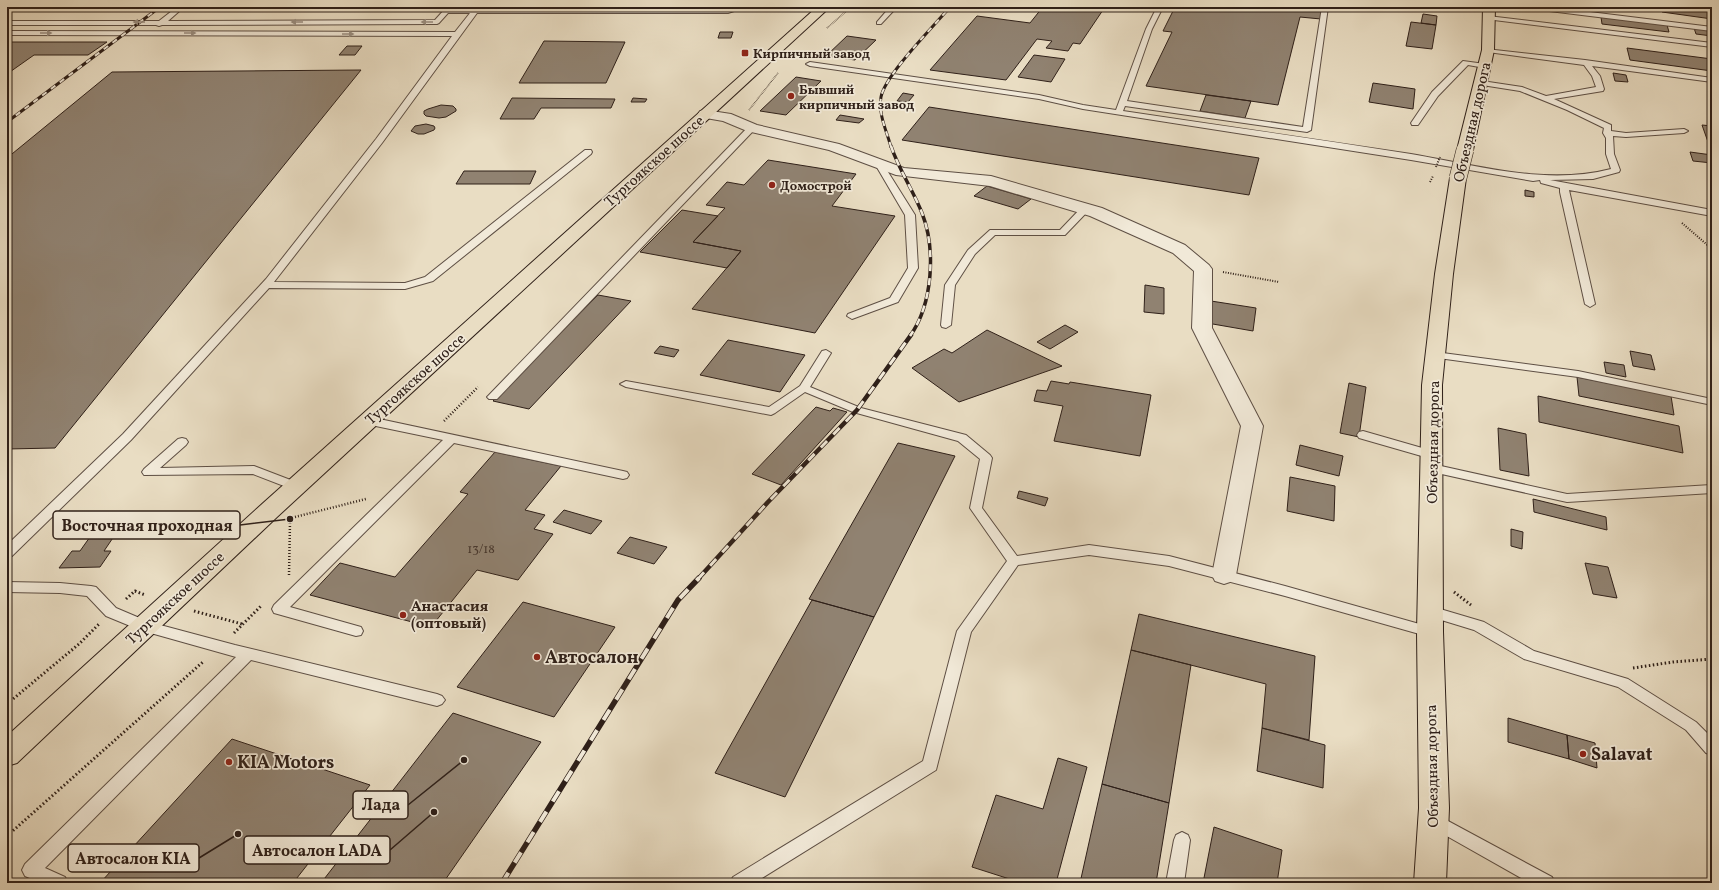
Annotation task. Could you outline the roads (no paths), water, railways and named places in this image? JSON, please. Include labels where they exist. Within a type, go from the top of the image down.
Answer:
[{"type":"main road","name":"Тургоякское шоссе","points":[[7,754],[297,487],[824,7]]},
{"type":"main road","name":"Объездная дорога","points":[[1430,883],[1434,820],[1430,621],[1432,385],[1444,274],[1458,178],[1482,83],[1488,50],[1489,12]]},
{"type":"street","points":[[705,114],[726,117],[752,128],[834,147],[902,172],[991,181],[1085,209],[1180,249],[1202,269],[1202,328],[1252,426],[1224,575]]},
{"type":"lane","points":[[147,33],[181,7]]},
{"type":"lane","points":[[7,23],[437,22],[446,11],[728,11],[743,7]]},
{"type":"lane","points":[[879,23],[894,7]]},
{"type":"lane","points":[[1118,113],[1124,103],[1149,29],[1160,7]]},
{"type":"lane","points":[[1124,103],[1307,130],[1325,7]]},
{"type":"lane","points":[[1533,7],[1712,29]]},
{"type":"lane","points":[[7,553],[127,437],[266,285],[379,141],[475,11]]},
{"type":"lane","points":[[1489,12],[1712,45]]},
{"type":"lane","points":[[7,33],[457,34]]},
{"type":"lane","points":[[1488,50],[1712,80]]},
{"type":"lane","points":[[1546,98],[1600,89],[1596,76],[1585,62]]},
{"type":"lane","points":[[1415,123],[1435,94],[1466,63],[1485,66]]},
{"type":"lane","points":[[810,64],[1039,97],[1118,113],[1404,156],[1533,178],[1565,186],[1712,213]]},
{"type":"lane","points":[[1482,83],[1522,88],[1608,127],[1607,133],[1610,138],[1610,154],[1616,170],[1593,176],[1533,178]]},
{"type":"lane","points":[[492,397],[752,128]]},
{"type":"lane","points":[[1607,133],[1626,135],[1684,131]]},
{"type":"lane","points":[[266,285],[405,286],[429,279],[588,152]]},
{"type":"lane","points":[[852,316],[894,300],[913,268],[910,215],[879,164]]},
{"type":"lane","points":[[1565,186],[1564,192],[1590,304]]},
{"type":"lane","points":[[946,325],[950,285],[971,252],[993,232],[1062,233],[1085,209]]},
{"type":"lane","points":[[626,384],[770,411],[804,388],[826,353]]},
{"type":"lane","points":[[1435,355],[1578,374],[1712,402]]},
{"type":"lane","points":[[804,388],[857,410],[962,438],[986,458],[976,508],[1014,561]]},
{"type":"lane","points":[[370,421],[623,475]]},
{"type":"lane","points":[[1363,435],[1432,461],[1500,484],[1567,498],[1710,489]]},
{"type":"lane","points":[[356,631],[279,609],[452,438]]},
{"type":"lane","points":[[182,442],[148,472],[254,470],[297,487]]},
{"type":"lane","points":[[739,883],[930,765],[964,631],[1014,561],[1090,550],[1169,561],[1224,575],[1430,621],[1479,626],[1529,655],[1622,683],[1691,726],[1712,748]]},
{"type":"lane","points":[[7,586],[91,591],[111,612],[145,626],[248,654],[437,700]]},
{"type":"lane","points":[[59,883],[31,870],[248,654]]},
{"type":"lane","points":[[1434,820],[1546,883]]},
{"type":"lane","points":[[1175,883],[1182,840]]},
{"type":"railway","points":[[7,122],[160,7]]},
{"type":"railway","points":[[891,147],[883,123],[880,103],[884,88],[900,64],[950,7]]},
{"type":"railway","points":[[891,146],[922,213],[929,243],[930,276],[928,293],[918,323],[910,336]]},
{"type":"railway","points":[[698,579],[768,502],[857,410],[911,335]]},
{"type":"railway","points":[[502,883],[678,600],[699,578]]},
{"type":"place","name":"Кирпичный завод","points":[[745,53]]},
{"type":"place","name":"Бывший кирпичный завод","points":[[791,96]]},
{"type":"place","name":"Домострой","points":[[772,185]]},
{"type":"place","name":"Восточная проходная","points":[[290,519]]},
{"type":"place","name":"Анастасия (оптовый)","points":[[403,615]]},
{"type":"place","name":"Автосалон","points":[[537,657]]},
{"type":"place","name":"Salavat","points":[[1583,754]]},
{"type":"place","name":"Лада","points":[[464,760]]},
{"type":"place","name":"KIA Motors","points":[[229,762]]},
{"type":"place","name":"Автосалон LADA","points":[[434,812]]},
{"type":"place","name":"Автосалон KIA","points":[[238,834]]}]
